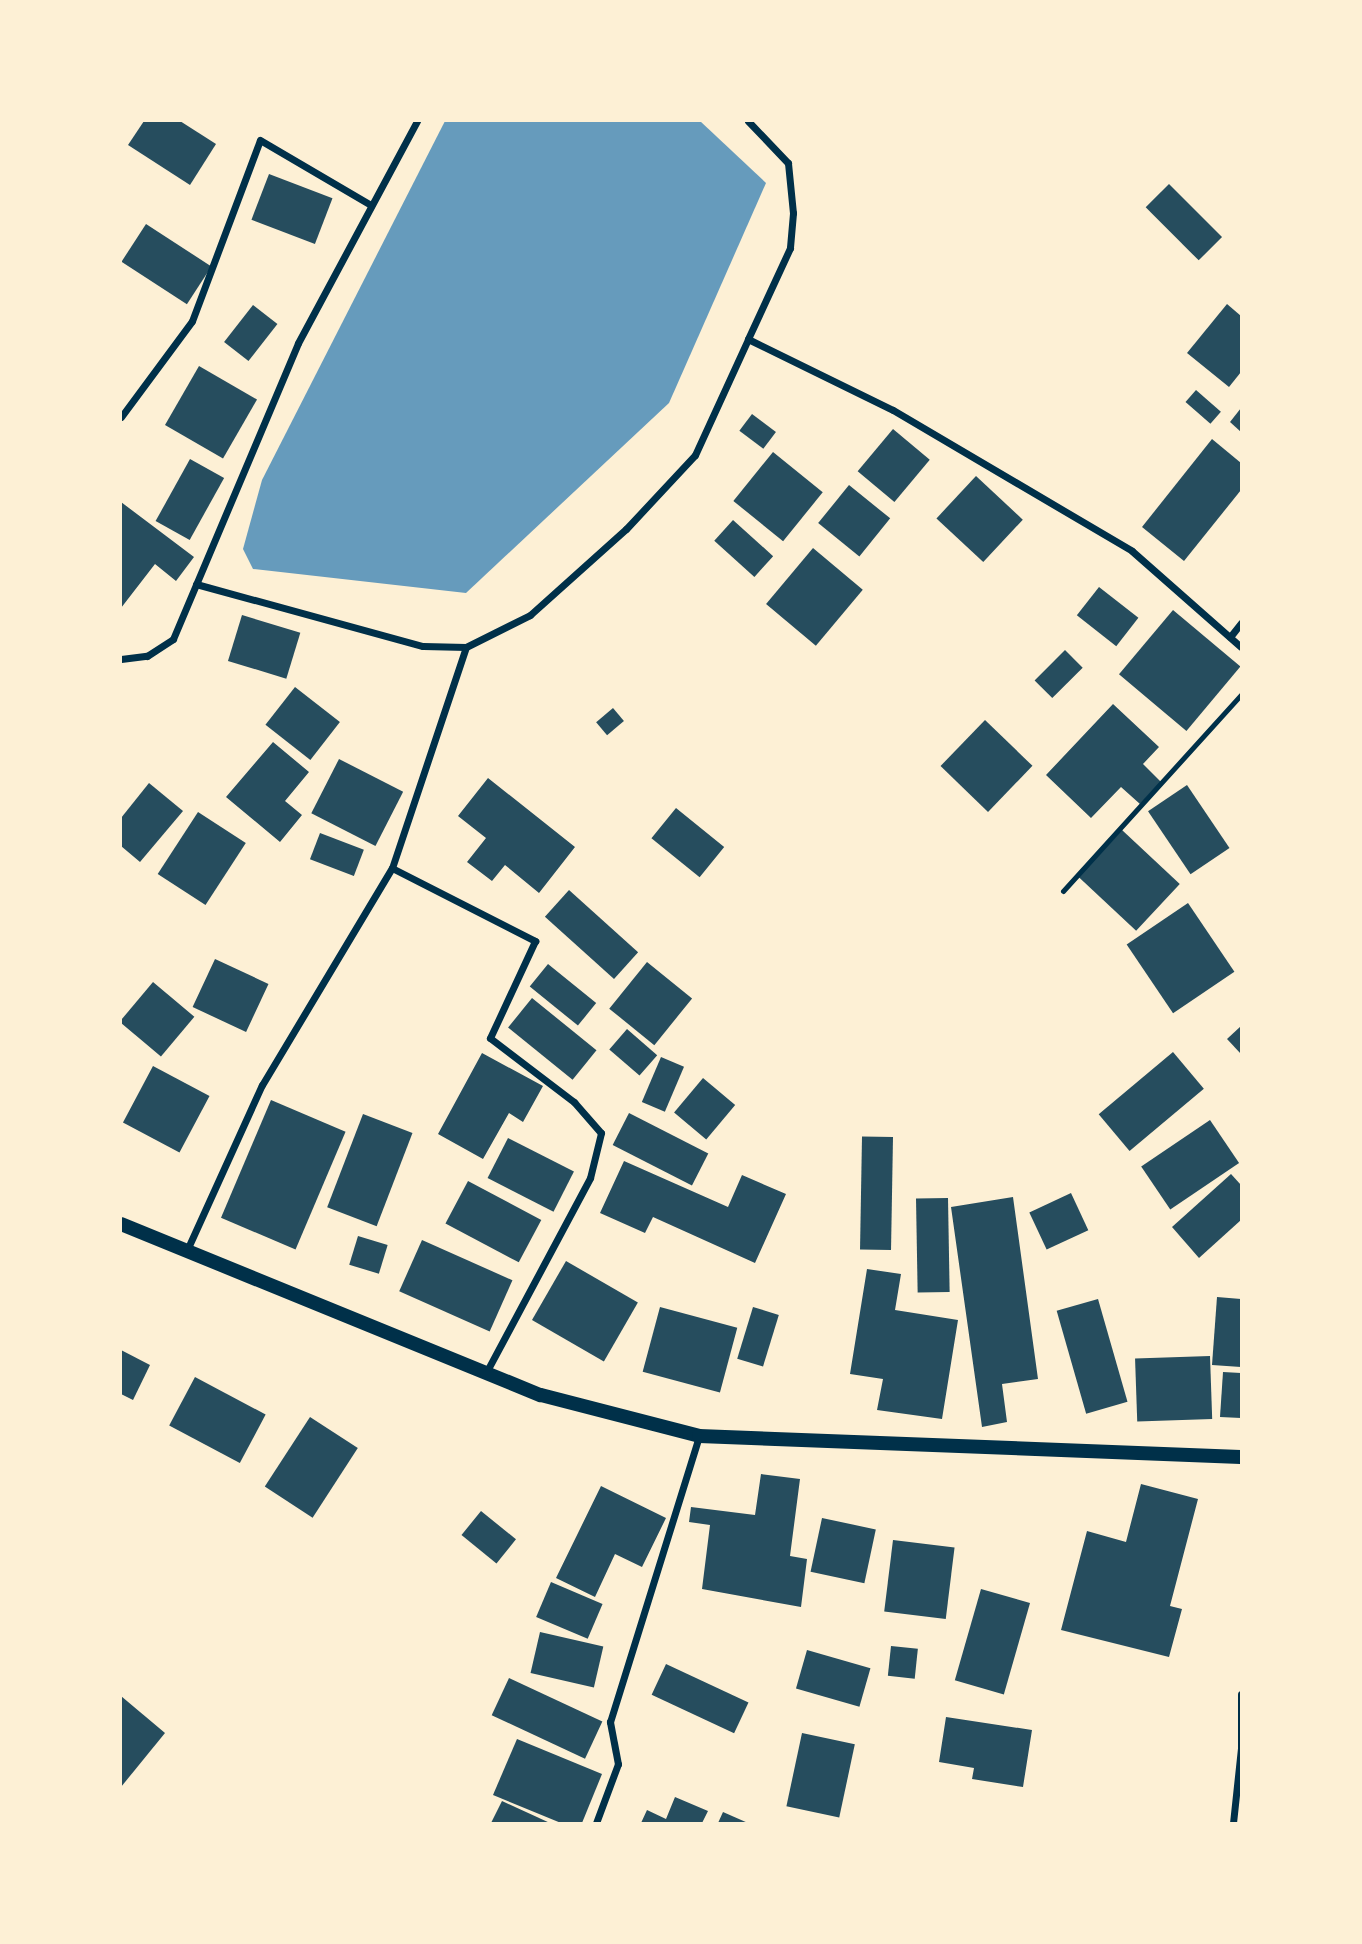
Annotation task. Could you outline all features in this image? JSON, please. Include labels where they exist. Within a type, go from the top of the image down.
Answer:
[{"type":"main road","points":[[121,1224],[541,1395],[699,1436],[1241,1457]]},
{"type":"street","points":[[121,659],[147,656],[173,639],[298,343],[416,121]]},
{"type":"street","points":[[196,584],[423,646],[466,647],[530,615],[626,529],[695,455],[790,248],[793,213],[788,163],[748,121]]},
{"type":"street","points":[[121,417],[192,321],[260,140],[371,205]]},
{"type":"street","points":[[748,339],[892,410],[1132,551],[1241,647]]},
{"type":"street","points":[[1230,637],[1241,623]]},
{"type":"street","points":[[186,1251],[262,1086],[392,867],[466,647]]},
{"type":"street","points":[[392,867],[535,941],[490,1038],[574,1102],[601,1133],[590,1178],[486,1373]]},
{"type":"street","points":[[596,1823],[618,1764],[610,1722],[699,1436]]},
{"type":"street","points":[[1233,1823],[1241,1694]]},
{"type":"lane","points":[[1063,891],[1241,695]]},
{"type":"water","points":[[445,121],[700,121],[766,183],[669,403],[466,593],[253,569],[243,549],[262,480]]},
{"type":"building","points":[[144,121],[180,121],[216,144],[190,185],[128,145]]},
{"type":"building","points":[[269,174],[332,198],[315,244],[251,220]]},
{"type":"building","points":[[1169,184],[1222,237],[1199,260],[1146,207]]},
{"type":"building","points":[[146,224],[211,266],[187,304],[121,262]]},
{"type":"building","points":[[1227,304],[1241,316],[1241,372],[1229,387],[1187,353]]},
{"type":"building","points":[[253,305],[277,324],[248,361],[224,342]]},
{"type":"building","points":[[199,366],[257,400],[223,458],[165,425]]},
{"type":"building","points":[[1196,390],[1221,412],[1210,424],[1186,402]]},
{"type":"building","points":[[1241,408],[1241,432],[1230,422]]},
{"type":"building","points":[[752,414],[776,432],[763,449],[739,431]]},
{"type":"building","points":[[893,429],[930,460],[894,502],[858,471]]},
{"type":"building","points":[[1212,439],[1241,463],[1241,490],[1184,561],[1142,527]]},
{"type":"building","points":[[773,452],[823,492],[783,541],[733,501]]},
{"type":"building","points":[[190,459],[224,478],[190,540],[156,521]]},
{"type":"building","points":[[976,476],[1023,520],[983,562],[936,518]]},
{"type":"building","points":[[849,485],[890,518],[859,556],[818,523]]},
{"type":"building","points":[[121,502],[194,557],[176,581],[155,564],[121,608]]},
{"type":"building","points":[[733,520],[773,556],[754,577],[714,541]]},
{"type":"building","points":[[813,548],[863,590],[816,646],[766,604]]},
{"type":"building","points":[[1099,587],[1138,618],[1116,646],[1077,615]]},
{"type":"building","points":[[1173,610],[1240,667],[1186,731],[1119,674]]},
{"type":"building","points":[[242,615],[300,633],[286,679],[228,661]]},
{"type":"building","points":[[1065,650],[1083,668],[1052,698],[1035,680]]},
{"type":"building","points":[[295,687],[340,722],[310,760],[265,725]]},
{"type":"building","points":[[1113,704],[1159,747],[1143,764],[1161,782],[1140,804],[1121,787],[1091,818],[1046,775]]},
{"type":"building","points":[[613,708],[624,721],[607,735],[596,722]]},
{"type":"building","points":[[985,720],[1032,766],[988,812],[941,766]]},
{"type":"building","points":[[273,742],[309,772],[285,801],[302,815],[280,842],[226,797]]},
{"type":"building","points":[[339,759],[403,792],[375,846],[311,813]]},
{"type":"building","points":[[488,778],[575,847],[539,893],[505,865],[492,881],[467,862],[486,838],[458,816]]},
{"type":"building","points":[[149,783],[183,811],[140,862],[121,846],[121,818]]},
{"type":"building","points":[[1187,785],[1229,848],[1191,874],[1148,811]]},
{"type":"building","points":[[676,808],[724,847],[700,877],[651,838]]},
{"type":"building","points":[[198,812],[246,843],[206,905],[158,874]]},
{"type":"building","points":[[1122,830],[1180,884],[1136,931],[1078,877]]},
{"type":"building","points":[[320,833],[364,850],[354,876],[310,859]]},
{"type":"building","points":[[569,890],[638,952],[614,979],[545,917]]},
{"type":"building","points":[[1188,903],[1234,972],[1173,1013],[1127,944]]},
{"type":"building","points":[[215,959],[268,984],[246,1032],[193,1007]]},
{"type":"building","points":[[647,962],[692,999],[654,1045],[609,1009]]},
{"type":"building","points":[[548,964],[596,1003],[578,1026],[530,987]]},
{"type":"building","points":[[153,982],[194,1017],[161,1057],[121,1023]]},
{"type":"building","points":[[532,998],[597,1050],[573,1080],[508,1028]]},
{"type":"building","points":[[1241,1026],[1241,1054],[1227,1039]]},
{"type":"building","points":[[627,1029],[657,1055],[639,1076],[609,1049]]},
{"type":"building","points":[[1173,1052],[1204,1089],[1130,1151],[1099,1114]]},
{"type":"building","points":[[482,1053],[543,1086],[523,1122],[509,1113],[483,1159],[438,1134]]},
{"type":"building","points":[[661,1057],[684,1067],[665,1112],[642,1102]]},
{"type":"building","points":[[153,1066],[210,1096],[179,1153],[123,1123]]},
{"type":"building","points":[[703,1078],[735,1105],[706,1139],[674,1112]]},
{"type":"building","points":[[271,1100],[346,1132],[296,1249],[221,1218]]},
{"type":"building","points":[[629,1113],[708,1153],[692,1185],[613,1145]]},
{"type":"building","points":[[363,1114],[412,1133],[377,1226],[327,1207]]},
{"type":"building","points":[[1210,1120],[1239,1163],[1170,1210],[1141,1166]]},
{"type":"building","points":[[862,1136],[893,1137],[891,1250],[860,1249]]},
{"type":"building","points":[[508,1138],[574,1172],[554,1212],[488,1178]]},
{"type":"building","points":[[624,1161],[728,1207],[742,1175],[786,1194],[755,1263],[653,1217],[645,1233],[600,1213]]},
{"type":"building","points":[[1231,1174],[1241,1185],[1241,1220],[1199,1258],[1172,1227]]},
{"type":"building","points":[[468,1181],[541,1220],[519,1262],[445,1223]]},
{"type":"building","points":[[1071,1193],[1088,1230],[1047,1250],[1029,1212]]},
{"type":"building","points":[[1013,1197],[1038,1379],[1002,1384],[1007,1422],[982,1427],[951,1207]]},
{"type":"building","points":[[948,1198],[950,1292],[918,1293],[916,1199]]},
{"type":"building","points":[[358,1236],[388,1245],[379,1274],[349,1265]]},
{"type":"building","points":[[422,1240],[512,1280],[490,1331],[399,1291]]},
{"type":"building","points":[[566,1261],[638,1302],[604,1361],[532,1320]]},
{"type":"building","points":[[867,1269],[901,1274],[895,1310],[958,1320],[942,1419],[877,1410],[883,1379],[850,1374]]},
{"type":"building","points":[[1217,1297],[1241,1299],[1241,1367],[1212,1365]]},
{"type":"building","points":[[1098,1299],[1127,1402],[1086,1414],[1057,1311]]},
{"type":"building","points":[[660,1307],[737,1328],[720,1392],[643,1372]]},
{"type":"building","points":[[753,1307],[779,1315],[763,1367],[737,1359]]},
{"type":"building","points":[[121,1350],[150,1365],[133,1400],[121,1394]]},
{"type":"building","points":[[1210,1356],[1212,1419],[1137,1422],[1135,1359]]},
{"type":"building","points":[[1223,1372],[1241,1373],[1241,1418],[1220,1417]]},
{"type":"building","points":[[195,1377],[266,1415],[240,1463],[169,1426]]},
{"type":"building","points":[[310,1417],[358,1448],[313,1518],[265,1487]]},
{"type":"building","points":[[761,1474],[800,1479],[790,1556],[807,1559],[801,1607],[702,1589],[710,1525],[689,1522],[691,1507],[755,1515]]},
{"type":"building","points":[[1141,1484],[1198,1499],[1170,1606],[1182,1609],[1169,1657],[1061,1630],[1087,1531],[1126,1542]]},
{"type":"building","points":[[601,1486],[666,1518],[642,1567],[615,1554],[595,1597],[556,1578]]},
{"type":"building","points":[[481,1511],[516,1539],[496,1563],[461,1535]]},
{"type":"building","points":[[822,1518],[876,1529],[864,1583],[811,1572]]},
{"type":"building","points":[[893,1540],[955,1548],[946,1619],[884,1611]]},
{"type":"building","points":[[551,1582],[603,1604],[588,1639],[536,1617]]},
{"type":"building","points":[[981,1589],[1030,1603],[1004,1694],[955,1680]]},
{"type":"building","points":[[540,1632],[603,1647],[594,1688],[531,1673]]},
{"type":"building","points":[[891,1646],[918,1649],[915,1679],[888,1676]]},
{"type":"building","points":[[807,1650],[870,1668],[859,1707],[796,1688]]},
{"type":"building","points":[[666,1664],[748,1702],[734,1733],[652,1695]]},
{"type":"building","points":[[509,1678],[602,1722],[585,1759],[492,1715]]},
{"type":"building","points":[[121,1696],[165,1733],[121,1787]]},
{"type":"building","points":[[946,1717],[1032,1730],[1023,1787],[972,1779],[974,1768],[939,1762]]},
{"type":"building","points":[[802,1733],[855,1744],[839,1818],[786,1806]]},
{"type":"building","points":[[517,1739],[602,1774],[582,1823],[561,1823],[493,1795]]},
{"type":"building","points":[[675,1797],[708,1811],[702,1823],[641,1823],[647,1810],[666,1819]]},
{"type":"building","points":[[502,1801],[550,1823],[491,1823]]},
{"type":"building","points":[[723,1812],[748,1823],[718,1823]]}]
